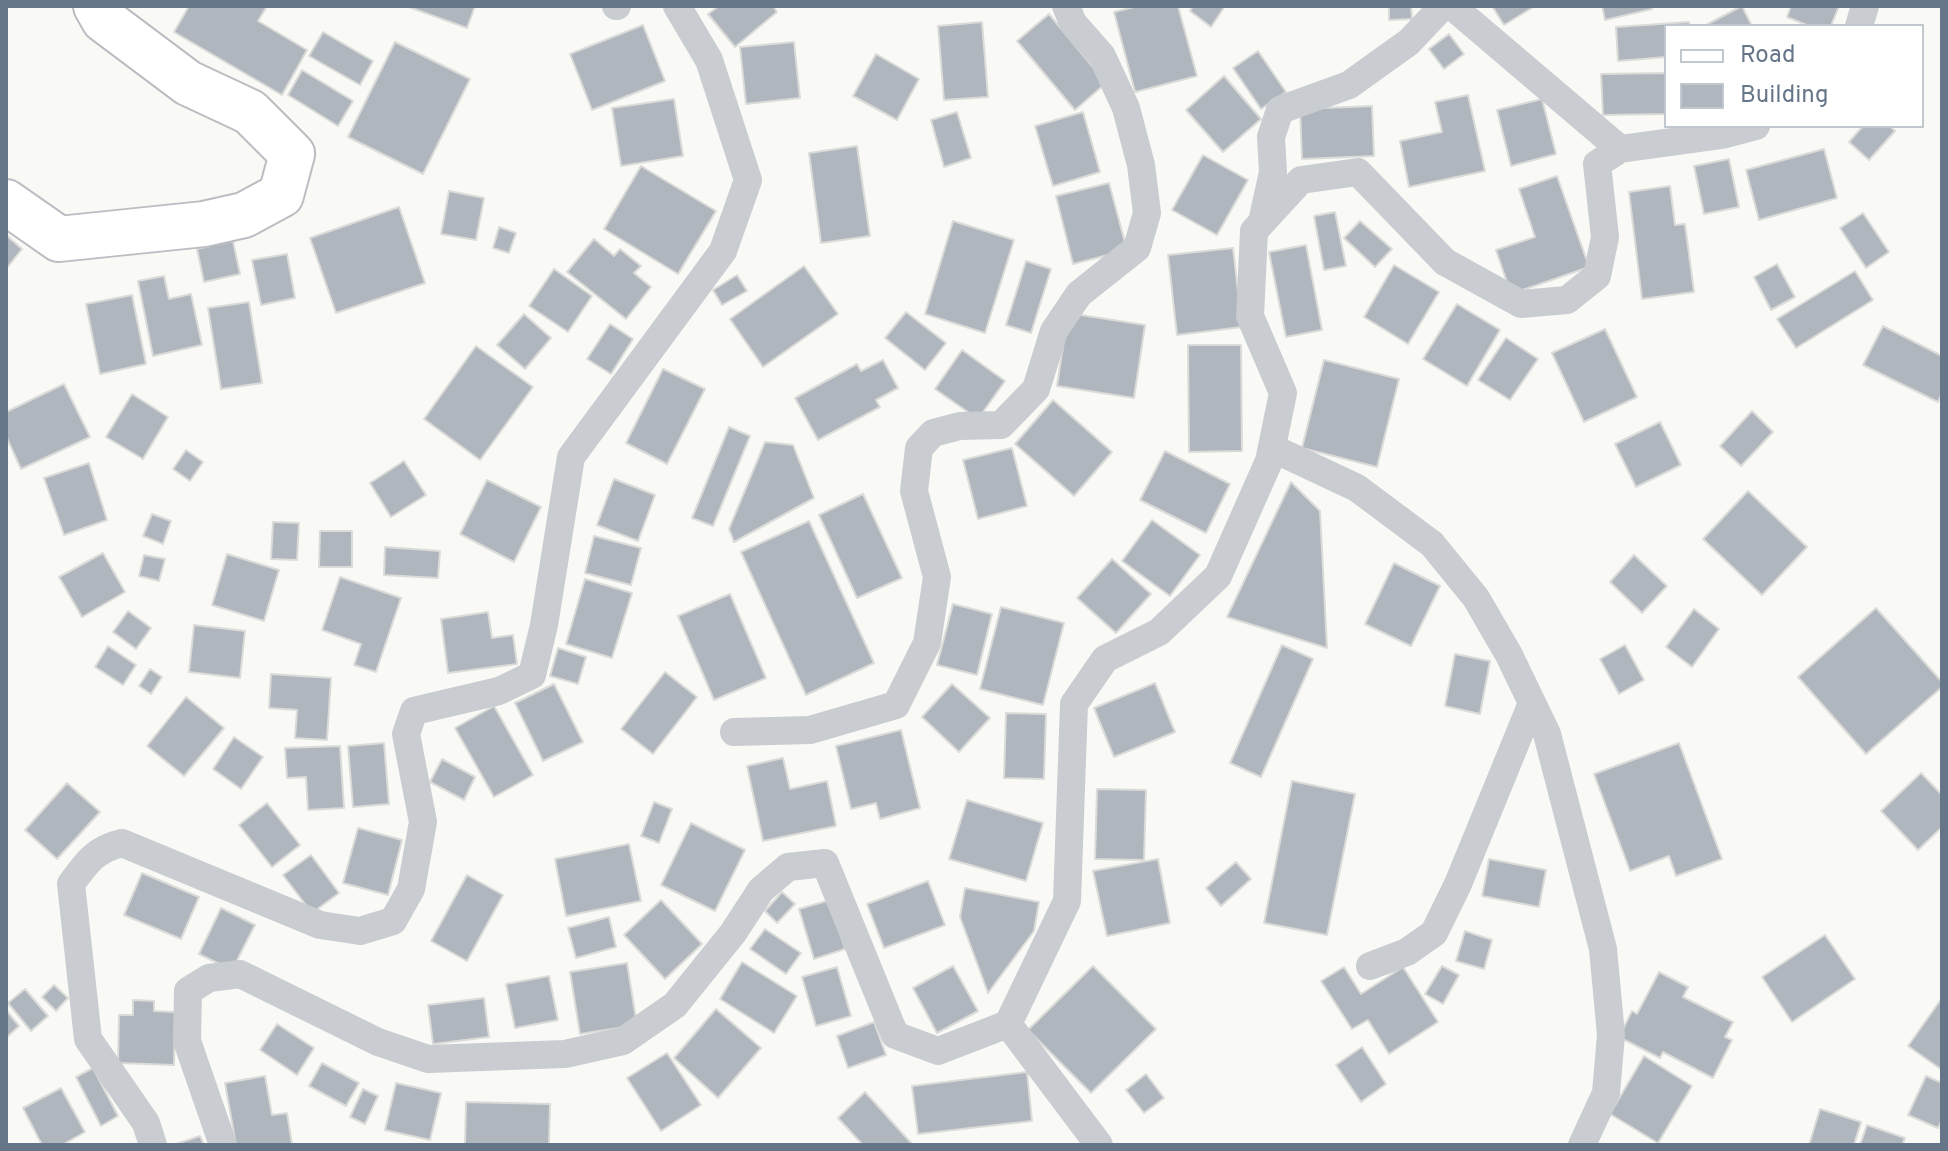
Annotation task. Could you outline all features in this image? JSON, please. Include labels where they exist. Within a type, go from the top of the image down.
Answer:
[{"type":"main road","points":[[6,202],[59,239],[204,224],[244,215],[281,195],[292,154],[250,112],[188,83],[104,20],[96,6]]},
{"type":"street","points":[[153,1145],[146,1123],[88,1039],[71,884],[85,864],[103,847],[122,843],[320,925],[360,931],[393,921],[411,889],[423,822],[406,734],[414,711],[499,691],[532,675],[544,625],[571,457],[723,251],[748,180],[709,60],[677,6]]},
{"type":"street","points":[[734,732],[810,730],[896,705],[927,643],[937,577],[914,491],[919,448],[933,433],[960,426],[1001,425],[1036,389],[1054,331],[1079,294],[1137,248],[1147,213],[1141,165],[1126,108],[1102,56],[1073,23],[1066,6]]},
{"type":"street","points":[[1262,222],[1273,172],[1271,137],[1280,110],[1349,85],[1409,42],[1443,6]]},
{"type":"street","points":[[1452,6],[1620,149]]},
{"type":"street","points":[[223,1145],[187,1041],[188,991],[209,978],[240,974],[378,1042],[428,1059],[565,1054],[623,1041],[675,1005],[733,933],[761,890],[788,867],[825,863],[895,1035],[938,1051],[1008,1024],[1067,901],[1074,704],[1105,659],[1159,632],[1218,576],[1269,461],[1283,393],[1250,316],[1254,231],[1301,180],[1358,172],[1445,262],[1521,304],[1567,300],[1597,276],[1605,237],[1597,164],[1620,149],[1722,135],[1748,128]]},
{"type":"street","points":[[1272,448],[1357,488],[1432,544],[1476,598],[1509,655],[1547,734],[1603,949],[1611,1035],[1606,1093],[1582,1145]]},
{"type":"street","points":[[1370,966],[1407,952],[1434,933],[1458,884],[1532,703]]},
{"type":"street","points":[[1008,1024],[1099,1145]]},
{"type":"building","points":[[189,6],[267,6],[258,21],[307,50],[282,95],[174,32]]},
{"type":"building","points":[[406,6],[475,6],[467,28]]},
{"type":"building","points":[[719,6],[773,6],[777,12],[735,47],[708,14]]},
{"type":"building","points":[[1138,6],[1178,6],[1197,76],[1135,92],[1114,12]]},
{"type":"building","points":[[1193,6],[1225,6],[1211,27],[1190,11]]},
{"type":"building","points":[[1389,6],[1411,6],[1412,19],[1389,20]]},
{"type":"building","points":[[1492,6],[1535,6],[1504,25]]},
{"type":"building","points":[[1602,6],[1651,6],[1652,9],[1605,20]]},
{"type":"building","points":[[1742,6],[1751,24],[1708,24]]},
{"type":"building","points":[[1791,6],[1839,6],[1832,24],[1804,24],[1787,17]]},
{"type":"building","points":[[1049,14],[1106,83],[1075,110],[1017,41]]},
{"type":"building","points":[[982,22],[988,97],[944,100],[938,26]]},
{"type":"building","points":[[1689,22],[1690,24],[1664,24],[1664,57],[1618,61],[1616,27]]},
{"type":"building","points":[[643,25],[665,81],[592,110],[570,54]]},
{"type":"building","points":[[323,32],[373,61],[360,85],[309,56]]},
{"type":"building","points":[[1449,34],[1464,54],[1444,69],[1429,49]]},
{"type":"building","points":[[395,42],[470,79],[423,174],[348,137]]},
{"type":"building","points":[[794,42],[800,98],[746,104],[740,47]]},
{"type":"building","points":[[1258,51],[1286,92],[1261,109],[1233,68]]},
{"type":"building","points":[[876,54],[919,79],[897,120],[853,96]]},
{"type":"building","points":[[302,70],[353,101],[338,126],[288,95]]},
{"type":"building","points":[[1664,73],[1664,114],[1603,115],[1601,74]]},
{"type":"building","points":[[1224,76],[1261,119],[1223,152],[1186,110]]},
{"type":"building","points":[[1468,95],[1485,171],[1409,187],[1400,141],[1442,132],[1435,102]]},
{"type":"building","points":[[674,99],[683,156],[621,166],[612,108]]},
{"type":"building","points":[[1542,99],[1556,154],[1511,166],[1497,110]]},
{"type":"building","points":[[1372,106],[1374,156],[1302,159],[1300,109]]},
{"type":"building","points":[[957,112],[971,158],[944,167],[931,120]]},
{"type":"building","points":[[1083,112],[1100,172],[1053,186],[1035,126]]},
{"type":"building","points":[[1861,128],[1892,128],[1895,131],[1869,160],[1849,142]]},
{"type":"building","points":[[857,146],[870,236],[821,243],[809,153]]},
{"type":"building","points":[[1824,149],[1837,198],[1759,220],[1746,170]]},
{"type":"building","points":[[1203,155],[1248,180],[1217,235],[1172,210]]},
{"type":"building","points":[[1729,159],[1739,207],[1704,214],[1694,166]]},
{"type":"building","points":[[641,166],[716,211],[678,274],[604,229]]},
{"type":"building","points":[[1557,176],[1589,267],[1511,294],[1496,250],[1535,237],[1519,189]]},
{"type":"building","points":[[1109,183],[1127,250],[1073,264],[1056,196]]},
{"type":"building","points":[[1670,186],[1675,225],[1685,224],[1694,292],[1642,299],[1629,192]]},
{"type":"building","points":[[449,191],[484,198],[476,240],[441,234]]},
{"type":"building","points":[[399,207],[425,283],[336,313],[310,238]]},
{"type":"building","points":[[1335,212],[1346,266],[1324,270],[1314,216]]},
{"type":"building","points":[[1863,213],[1889,252],[1866,268],[1840,228]]},
{"type":"building","points":[[953,221],[1014,240],[985,333],[925,314]]},
{"type":"building","points":[[1360,221],[1392,249],[1375,267],[1344,238]]},
{"type":"building","points":[[499,227],[516,233],[509,253],[493,248]]},
{"type":"building","points":[[6,235],[22,249],[6,269]]},
{"type":"building","points":[[594,239],[614,256],[620,249],[641,266],[634,273],[651,287],[626,319],[567,272]]},
{"type":"building","points":[[233,241],[240,274],[204,282],[197,249]]},
{"type":"building","points":[[1306,245],[1322,330],[1286,337],[1269,252]]},
{"type":"building","points":[[1233,248],[1242,327],[1177,335],[1168,255]]},
{"type":"building","points":[[287,254],[295,298],[261,305],[252,260]]},
{"type":"building","points":[[1026,261],[1051,269],[1031,333],[1006,325]]},
{"type":"building","points":[[1777,264],[1795,297],[1771,310],[1754,277]]},
{"type":"building","points":[[1394,265],[1439,292],[1408,344],[1364,317]]},
{"type":"building","points":[[804,266],[838,314],[763,367],[730,319]]},
{"type":"building","points":[[554,269],[592,296],[568,332],[529,306]]},
{"type":"building","points":[[1855,271],[1873,300],[1796,348],[1777,319]]},
{"type":"building","points":[[737,275],[747,291],[722,305],[713,290]]},
{"type":"building","points":[[164,276],[169,299],[191,294],[202,345],[153,356],[138,281]]},
{"type":"building","points":[[132,295],[146,364],[100,374],[86,304]]},
{"type":"building","points":[[249,302],[262,383],[221,389],[208,308]]},
{"type":"building","points":[[1457,304],[1500,330],[1467,386],[1423,359]]},
{"type":"building","points":[[906,312],[946,343],[925,370],[885,338]]},
{"type":"building","points":[[1068,313],[1145,325],[1134,398],[1057,386]]},
{"type":"building","points":[[524,314],[551,338],[525,369],[497,345]]},
{"type":"building","points":[[610,324],[633,339],[611,374],[587,359]]},
{"type":"building","points":[[1883,326],[1942,356],[1942,393],[1938,402],[1863,365]]},
{"type":"building","points":[[1605,329],[1637,397],[1584,422],[1552,353]]},
{"type":"building","points":[[1506,338],[1538,359],[1510,400],[1478,380]]},
{"type":"building","points":[[1188,345],[1241,345],[1242,451],[1189,452]]},
{"type":"building","points":[[476,346],[533,387],[480,460],[424,419]]},
{"type":"building","points":[[962,350],[1005,381],[978,419],[935,389]]},
{"type":"building","points":[[883,360],[898,388],[876,400],[880,407],[818,440],[795,398],[857,364],[861,371]]},
{"type":"building","points":[[1324,360],[1399,379],[1377,467],[1302,448]]},
{"type":"building","points":[[663,369],[705,389],[667,464],[626,443]]},
{"type":"building","points":[[64,384],[90,437],[21,469],[6,436],[6,412]]},
{"type":"building","points":[[132,394],[168,417],[143,459],[106,437]]},
{"type":"building","points":[[1053,400],[1112,452],[1074,496],[1015,444]]},
{"type":"building","points":[[1752,411],[1773,432],[1741,466],[1720,446]]},
{"type":"building","points":[[1660,422],[1681,465],[1636,487],[1615,444]]},
{"type":"building","points":[[729,427],[750,436],[713,526],[692,518]]},
{"type":"building","points":[[765,442],[793,445],[814,498],[734,542],[729,529]]},
{"type":"building","points":[[1012,448],[1027,506],[978,519],[963,460]]},
{"type":"building","points":[[186,450],[203,462],[190,481],[173,469]]},
{"type":"building","points":[[1165,451],[1230,484],[1206,533],[1140,500]]},
{"type":"building","points":[[404,461],[426,495],[391,517],[370,483]]},
{"type":"building","points":[[89,463],[107,520],[64,535],[44,478]]},
{"type":"building","points":[[614,479],[655,495],[638,541],[597,525]]},
{"type":"building","points":[[487,480],[541,507],[514,562],[460,534]]},
{"type":"building","points":[[1291,482],[1320,511],[1327,648],[1227,617]]},
{"type":"building","points":[[1748,491],[1807,547],[1762,595],[1703,539]]},
{"type":"building","points":[[863,494],[902,578],[857,598],[819,515]]},
{"type":"building","points":[[152,514],[171,521],[163,544],[143,536]]},
{"type":"building","points":[[1152,520],[1200,555],[1170,596],[1122,561]]},
{"type":"building","points":[[809,521],[874,663],[806,695],[741,552]]},
{"type":"building","points":[[273,522],[299,523],[297,560],[271,559]]},
{"type":"building","points":[[320,531],[352,531],[352,567],[319,567]]},
{"type":"building","points":[[594,536],[641,548],[631,585],[585,573]]},
{"type":"building","points":[[385,547],[440,551],[438,578],[384,575]]},
{"type":"building","points":[[103,553],[125,592],[82,617],[59,577]]},
{"type":"building","points":[[227,554],[279,570],[264,621],[212,605]]},
{"type":"building","points":[[144,555],[165,559],[159,581],[139,576]]},
{"type":"building","points":[[1634,555],[1667,586],[1642,613],[1610,582]]},
{"type":"building","points":[[1112,559],[1151,594],[1116,633],[1077,598]]},
{"type":"building","points":[[1394,563],[1440,586],[1411,646],[1365,624]]},
{"type":"building","points":[[340,577],[401,598],[376,672],[354,665],[361,644],[322,630]]},
{"type":"building","points":[[585,579],[632,593],[612,658],[566,644]]},
{"type":"building","points":[[730,594],[766,678],[714,700],[678,616]]},
{"type":"building","points":[[953,604],[992,614],[977,675],[937,665]]},
{"type":"building","points":[[1001,607],[1064,623],[1043,705],[980,689]]},
{"type":"building","points":[[1876,608],[1942,682],[1942,687],[1866,754],[1798,677]]},
{"type":"building","points":[[1694,609],[1719,629],[1692,667],[1666,647]]},
{"type":"building","points":[[128,611],[151,628],[136,649],[113,632]]},
{"type":"building","points":[[488,612],[492,638],[513,635],[517,664],[448,673],[441,619]]},
{"type":"building","points":[[194,625],[245,631],[240,678],[189,672]]},
{"type":"building","points":[[1282,645],[1313,659],[1261,777],[1230,763]]},
{"type":"building","points":[[1625,645],[1644,680],[1619,694],[1600,659]]},
{"type":"building","points":[[108,646],[136,665],[123,685],[95,667]]},
{"type":"building","points":[[558,648],[586,657],[578,684],[550,676]]},
{"type":"building","points":[[1455,654],[1490,661],[1480,714],[1445,706]]},
{"type":"building","points":[[150,669],[162,677],[151,694],[139,686]]},
{"type":"building","points":[[665,672],[697,697],[653,754],[621,729]]},
{"type":"building","points":[[271,674],[331,678],[327,740],[295,738],[297,710],[269,708]]},
{"type":"building","points":[[1155,683],[1175,732],[1114,757],[1094,708]]},
{"type":"building","points":[[554,684],[583,742],[543,761],[515,703]]},
{"type":"building","points":[[952,684],[990,718],[959,752],[922,717]]},
{"type":"building","points":[[186,697],[224,728],[184,776],[147,746]]},
{"type":"building","points":[[494,706],[533,775],[494,797],[455,728]]},
{"type":"building","points":[[1006,713],[1046,714],[1044,779],[1004,778]]},
{"type":"building","points":[[901,730],[920,808],[880,819],[876,803],[851,809],[836,746]]},
{"type":"building","points":[[234,737],[263,757],[241,789],[213,769]]},
{"type":"building","points":[[384,743],[389,804],[353,807],[348,746]]},
{"type":"building","points":[[1679,743],[1722,859],[1676,876],[1669,856],[1630,871],[1594,774]]},
{"type":"building","points":[[340,746],[344,808],[308,810],[306,777],[287,778],[285,748]]},
{"type":"building","points":[[783,758],[790,789],[827,781],[836,826],[763,841],[747,766]]},
{"type":"building","points":[[442,759],[475,777],[464,800],[430,782]]},
{"type":"building","points":[[1921,773],[1942,795],[1942,827],[1918,850],[1881,811]]},
{"type":"building","points":[[1292,781],[1355,794],[1327,935],[1264,923]]},
{"type":"building","points":[[67,783],[100,812],[57,859],[25,830]]},
{"type":"building","points":[[1097,789],[1146,790],[1144,860],[1095,859]]},
{"type":"building","points":[[967,800],[1043,823],[1026,881],[949,859]]},
{"type":"building","points":[[654,802],[672,809],[659,843],[641,836]]},
{"type":"building","points":[[267,803],[300,845],[272,867],[239,825]]},
{"type":"building","points":[[691,823],[745,850],[715,911],[661,885]]},
{"type":"building","points":[[358,828],[402,840],[388,895],[343,883]]},
{"type":"building","points":[[629,844],[641,901],[566,916],[555,859]]},
{"type":"building","points":[[311,855],[339,893],[312,913],[283,875]]},
{"type":"building","points":[[1158,859],[1170,923],[1107,936],[1093,871]]},
{"type":"building","points":[[1489,859],[1546,870],[1539,907],[1482,896]]},
{"type":"building","points":[[1236,862],[1251,879],[1221,906],[1206,888]]},
{"type":"building","points":[[142,873],[199,897],[181,939],[124,915]]},
{"type":"building","points":[[467,875],[503,895],[467,961],[431,941]]},
{"type":"building","points":[[928,881],[945,925],[884,948],[867,904]]},
{"type":"building","points":[[965,888],[1039,902],[1034,931],[988,993],[960,917]]},
{"type":"building","points":[[782,892],[795,904],[777,923],[765,911]]},
{"type":"building","points":[[661,900],[702,944],[665,979],[624,935]]},
{"type":"building","points":[[830,900],[845,949],[814,959],[799,909]]},
{"type":"building","points":[[221,908],[255,925],[232,970],[199,954]]},
{"type":"building","points":[[609,917],[616,947],[576,958],[568,928]]},
{"type":"building","points":[[765,929],[801,953],[786,974],[750,949]]},
{"type":"building","points":[[1465,931],[1492,940],[1484,969],[1456,961]]},
{"type":"building","points":[[1825,935],[1855,979],[1792,1022],[1762,977]]},
{"type":"building","points":[[742,962],[797,996],[774,1033],[720,999]]},
{"type":"building","points":[[627,963],[637,1025],[580,1034],[570,972]]},
{"type":"building","points":[[953,966],[978,1011],[937,1033],[913,988]]},
{"type":"building","points":[[1093,966],[1156,1029],[1091,1093],[1028,1030]]},
{"type":"building","points":[[1442,966],[1459,975],[1443,1004],[1425,994]]},
{"type":"building","points":[[837,967],[851,1016],[816,1026],[802,977]]},
{"type":"building","points":[[1344,967],[1361,994],[1403,967],[1438,1022],[1389,1054],[1368,1020],[1352,1029],[1321,981]]},
{"type":"building","points":[[1659,972],[1688,987],[1683,997],[1733,1022],[1725,1037],[1732,1040],[1713,1078],[1663,1052],[1660,1058],[1619,1037],[1632,1011],[1637,1014]]},
{"type":"building","points":[[549,976],[558,1020],[515,1028],[506,984]]},
{"type":"building","points":[[54,985],[68,998],[56,1011],[42,997]]},
{"type":"building","points":[[25,989],[48,1016],[31,1031],[8,1003]]},
{"type":"building","points":[[484,998],[489,1037],[433,1044],[428,1005]]},
{"type":"building","points":[[1942,998],[1942,1070],[1908,1046]]},
{"type":"building","points":[[133,1000],[154,1001],[154,1011],[175,1012],[174,1065],[118,1063],[119,1015],[133,1015]]},
{"type":"building","points":[[716,1009],[761,1048],[718,1098],[674,1058]]},
{"type":"building","points":[[6,1010],[19,1026],[6,1038]]},
{"type":"building","points":[[874,1022],[886,1055],[848,1068],[837,1036]]},
{"type":"building","points":[[277,1024],[314,1048],[297,1075],[260,1050]]},
{"type":"building","points":[[1362,1047],[1386,1084],[1361,1102],[1336,1065]]},
{"type":"building","points":[[667,1053],[701,1105],[661,1131],[627,1078]]},
{"type":"building","points":[[1644,1056],[1692,1086],[1658,1143],[1610,1114]]},
{"type":"building","points":[[322,1063],[359,1083],[346,1106],[309,1086]]},
{"type":"building","points":[[93,1068],[118,1116],[101,1126],[76,1077]]},
{"type":"building","points":[[1027,1072],[1032,1121],[918,1134],[912,1086]]},
{"type":"building","points":[[1146,1074],[1164,1098],[1144,1113],[1126,1090]]},
{"type":"building","points":[[265,1076],[272,1115],[287,1113],[292,1144],[236,1145],[225,1083]]},
{"type":"building","points":[[1926,1076],[1942,1083],[1942,1120],[1938,1128],[1908,1115]]},
{"type":"building","points":[[396,1083],[441,1093],[430,1140],[385,1130]]},
{"type":"building","points":[[61,1088],[85,1132],[62,1145],[42,1145],[23,1108]]},
{"type":"building","points":[[363,1089],[378,1096],[365,1124],[350,1117]]},
{"type":"building","points":[[865,1092],[911,1145],[863,1145],[838,1118]]},
{"type":"building","points":[[466,1102],[550,1104],[549,1145],[465,1145]]},
{"type":"building","points":[[1820,1109],[1861,1122],[1854,1145],[1809,1145]]},
{"type":"building","points":[[1867,1125],[1905,1138],[1902,1145],[1860,1145]]},
{"type":"building","points":[[200,1136],[204,1145],[173,1145]]}]
